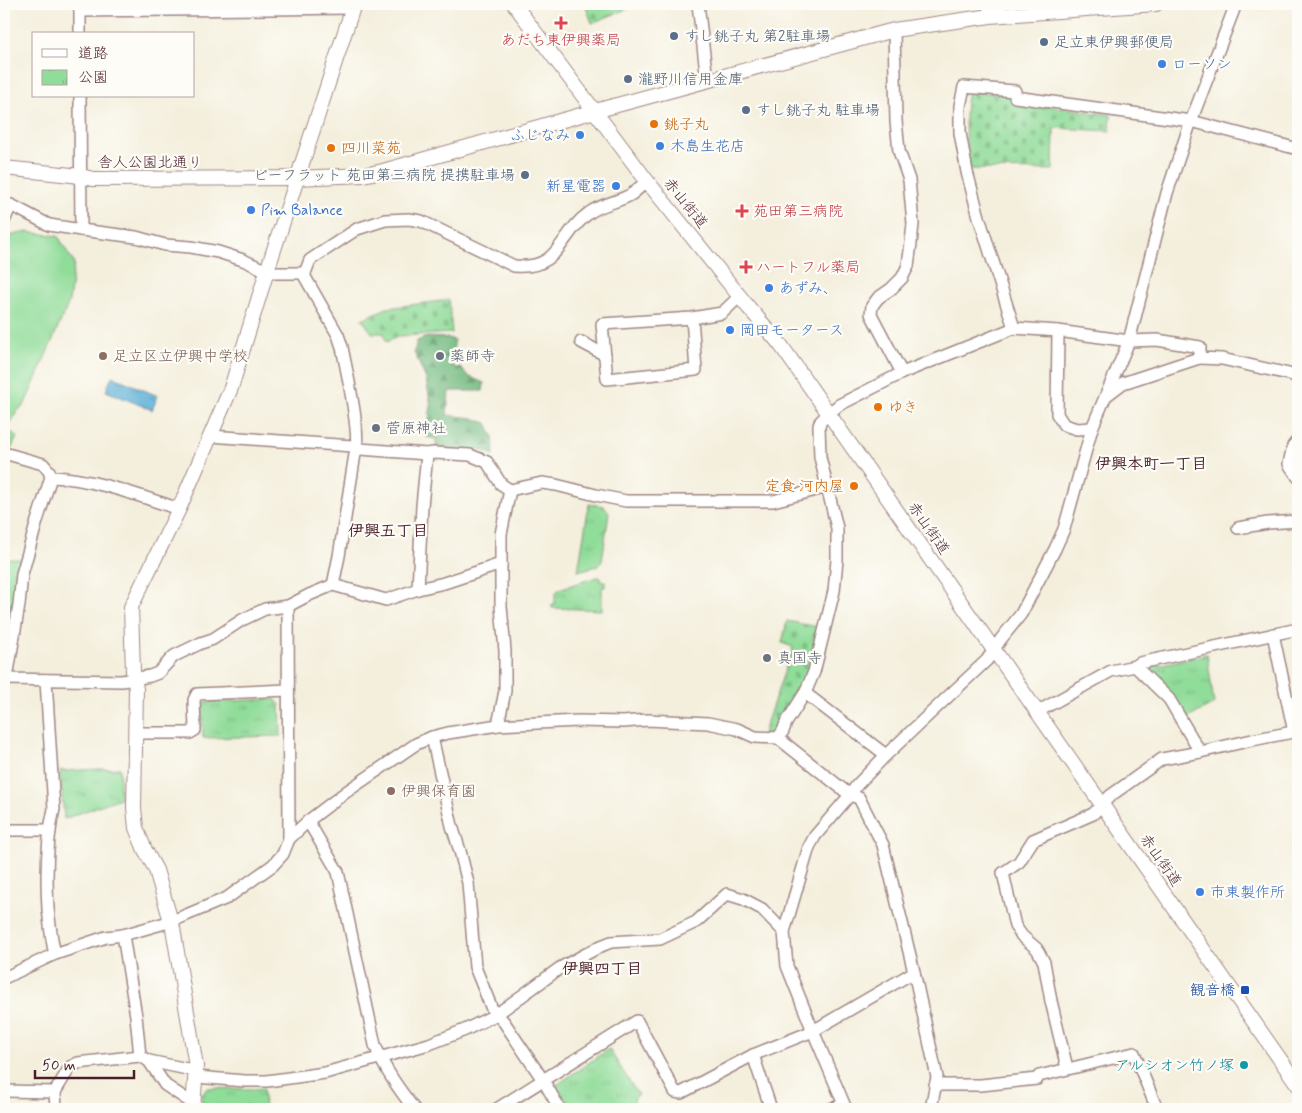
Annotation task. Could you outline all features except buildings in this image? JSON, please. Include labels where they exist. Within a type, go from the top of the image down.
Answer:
[{"type":"street","name":"赤山街道","points":[[514,4],[647,182],[780,344],[1298,1085]]},
{"type":"street","points":[[698,4],[708,80]]},
{"type":"street","name":"舎人公園北通り","points":[[4,168],[94,178],[298,178],[363,175],[894,30],[989,10],[1156,4]]},
{"type":"street","points":[[830,1109],[845,1107],[787,966],[784,932],[809,847],[815,836],[850,796],[857,785],[987,660],[1000,639],[1020,614],[1055,549],[1064,528],[1092,428],[1129,341],[1167,193],[1191,121],[1236,4]]},
{"type":"street","points":[[80,32],[80,8],[353,6],[231,388],[179,509],[131,607],[133,671],[136,689],[134,808],[136,828],[156,870],[172,921],[196,1074],[193,1106]]},
{"type":"street","points":[[894,30],[896,121],[900,151],[909,180],[913,224],[908,266],[902,278],[878,298],[872,306],[871,314],[902,373]]},
{"type":"street","points":[[1014,328],[967,172],[960,133],[960,106],[964,86],[1015,91],[1015,97],[1191,121],[1298,150]]},
{"type":"street","points":[[80,98],[81,230]]},
{"type":"street","points":[[333,585],[357,448],[356,428],[342,347],[338,335],[306,277],[305,273],[310,260],[357,229],[385,220],[409,219],[421,221],[514,266],[526,267],[539,264],[550,258],[578,221],[591,211],[631,194],[647,182]]},
{"type":"street","points":[[4,221],[11,205],[49,225],[136,237],[164,245],[192,247],[218,252],[276,273],[305,273]]},
{"type":"street","points":[[692,318],[696,370],[607,379],[602,324],[692,318],[722,313],[740,296]]},
{"type":"street","points":[[778,738],[805,693],[814,672],[834,591],[837,560],[837,528],[820,457],[819,426],[820,422],[828,414],[839,405],[902,373],[1014,328],[1058,331],[1129,341],[1157,340],[1200,347],[1199,358]]},
{"type":"street","points":[[1058,331],[1057,414],[1064,425],[1077,429],[1092,428]]},
{"type":"street","points":[[581,342],[605,355]]},
{"type":"street","points":[[1105,398],[1123,383],[1199,358],[1222,359],[1293,375],[1298,374]]},
{"type":"street","points":[[210,436],[353,446],[357,448],[427,454],[470,455],[487,462],[501,484],[510,490],[542,484],[556,485],[626,501],[772,501],[828,487]]},
{"type":"street","points":[[1298,440],[1293,446],[1289,464],[1298,477]]},
{"type":"street","points":[[4,453],[43,464],[51,477],[22,574],[19,605],[6,678],[122,681],[150,676],[158,673],[174,656],[213,639],[242,620],[265,609],[288,606],[333,585],[386,600],[500,564]]},
{"type":"street","points":[[418,589],[422,506],[427,454]]},
{"type":"street","points":[[51,477],[101,485],[179,509]]},
{"type":"street","points":[[498,725],[505,692],[505,651],[500,564],[502,534],[510,490]]},
{"type":"street","points":[[1238,528],[1268,522],[1298,521]]},
{"type":"street","points":[[4,978],[55,954],[106,937],[123,935],[172,921],[227,898],[273,865],[283,854],[289,839],[288,606]]},
{"type":"street","points":[[1038,712],[1111,671],[1298,629]]},
{"type":"street","points":[[1067,1068],[1044,962],[1037,949],[1022,936],[1015,926],[1003,873],[1019,862],[1033,840],[1093,814],[1110,796],[1162,760],[1296,732],[1273,634]]},
{"type":"street","points":[[1135,666],[1169,700],[1200,752]]},
{"type":"street","points":[[46,680],[54,809],[49,830],[46,882],[51,940],[55,954]]},
{"type":"street","points":[[136,733],[190,733],[195,730],[194,700],[197,694],[288,690]]},
{"type":"street","points":[[805,693],[886,756]]},
{"type":"street","points":[[289,839],[346,792],[416,744],[448,732],[498,725],[578,720],[624,722],[648,720],[708,723],[737,729],[755,737],[778,738],[850,796],[860,798],[883,845],[937,1077],[932,1103],[933,1109]]},
{"type":"street","points":[[432,737],[452,826],[468,883],[475,967],[492,1010],[498,1014],[543,1080],[560,1109]]},
{"type":"street","points":[[308,822],[338,872],[375,1045],[380,1058],[414,1109]]},
{"type":"street","points":[[4,830],[49,830]]},
{"type":"street","points":[[56,1109],[55,1092],[70,1067],[78,1063],[145,1059],[207,1079],[267,1081],[325,1073],[438,1041],[498,1014],[560,968],[601,946],[611,942],[660,939],[696,922],[727,894],[744,899],[762,909],[784,932]]},
{"type":"street","points":[[123,935],[145,1059],[165,1085],[189,1101],[193,1106]]},
{"type":"street","points":[[497,1109],[636,1021],[675,1092],[681,1093],[753,1055],[813,1031],[914,972]]},
{"type":"street","points":[[935,1085],[981,1085],[1037,1079],[1039,1076],[1067,1068],[1134,1053],[1157,1109]]},
{"type":"street","points":[[753,1055],[771,1109]]},
{"type":"street","points":[[4,1091],[55,1092]]},
{"type":"green space","points":[[585,4],[639,4],[592,23]]},
{"type":"green space","points":[[968,91],[1010,95],[1010,100],[1111,115],[1110,131],[1054,128],[1053,170],[970,169],[965,121]]},
{"type":"green space","points":[[28,232],[58,236],[74,263],[69,302],[24,406],[17,411],[8,429],[17,437],[11,449],[4,446],[4,253],[12,235]]},
{"type":"green space","points":[[449,300],[452,333],[400,336],[386,342],[384,333],[372,333],[362,319],[387,308]]},
{"type":"green space","points":[[426,337],[454,340],[453,367],[461,368],[468,376],[484,383],[483,391],[449,391],[447,415],[473,418],[487,423],[493,436],[494,456],[485,451],[436,448],[436,439],[426,437],[431,406],[426,379],[414,352],[417,341]]},
{"type":"green space","points":[[589,504],[604,506],[609,512],[602,561],[598,566],[578,571]]},
{"type":"green space","points":[[4,559],[21,559],[4,671]]},
{"type":"green space","points":[[597,577],[601,578],[601,581],[605,581],[605,587],[602,587],[602,610],[552,608],[552,604],[555,604],[555,594],[559,589]]},
{"type":"green space","points":[[787,621],[818,627],[808,668],[800,687],[777,726],[778,732],[775,734],[763,733],[793,647],[782,643]]},
{"type":"green space","points":[[1207,654],[1214,704],[1186,719],[1145,668]]},
{"type":"green space","points":[[275,699],[280,705],[281,736],[203,738],[202,707],[206,702]]},
{"type":"green space","points":[[120,768],[120,798],[64,819],[60,771]]},
{"type":"green space","points":[[609,1049],[638,1095],[635,1097],[633,1109],[568,1109],[556,1089],[558,1084]]},
{"type":"green space","points":[[208,1088],[263,1088],[265,1109],[201,1109],[202,1093]]},
{"type":"water","points":[[112,376],[158,396],[152,410],[106,391]]},
{"type":"place","name":"あだち東伊興薬局","points":[[561,23]]},
{"type":"place","name":"すし銚子丸 第2駐車場","points":[[674,36]]},
{"type":"place","name":"足立東伊興郵便局","points":[[1044,42]]},
{"type":"place","name":"ローソン","points":[[1162,64]]},
{"type":"place","name":"瀧野川信用金庫","points":[[628,79]]},
{"type":"place","name":"すし銚子丸 駐車場","points":[[746,110]]},
{"type":"place","name":"銚子丸","points":[[654,124]]},
{"type":"place","name":"ふじなみ","points":[[580,135]]},
{"type":"place","name":"木島生花店","points":[[660,146]]},
{"type":"place","name":"四川菜苑","points":[[331,148]]},
{"type":"place","name":"ビーフラット 苑田第三病院 提携駐車場","points":[[525,175]]},
{"type":"place","name":"新星電器","points":[[616,186]]},
{"type":"place","name":"Pim Balance","points":[[251,210]]},
{"type":"place","name":"苑田第三病院","points":[[742,211]]},
{"type":"place","name":"ハートフル薬局","points":[[746,267]]},
{"type":"place","name":"あずみ、","points":[[769,288]]},
{"type":"place","name":"岡田モータース","points":[[730,330]]},
{"type":"place","name":"足立区立伊興中学校","points":[[103,356]]},
{"type":"place","name":"薬師寺","points":[[440,356]]},
{"type":"place","name":"ゆき","points":[[878,407]]},
{"type":"place","name":"菅原神社","points":[[376,428]]},
{"type":"place","name":"定食 河内屋","points":[[854,486]]},
{"type":"place","name":"真国寺","points":[[767,658]]},
{"type":"place","name":"伊興保育園","points":[[391,791]]},
{"type":"place","name":"市東製作所","points":[[1200,892]]},
{"type":"place","name":"観音橋","points":[[1245,990]]},
{"type":"place","name":"アルシオン竹ノ塚","points":[[1244,1065]]},
{"type":"district","name":"伊興本町一丁目","points":[[1151,463]]},
{"type":"district","name":"伊興五丁目","points":[[388,530]]},
{"type":"district","name":"伊興四丁目","points":[[602,968]]}]
